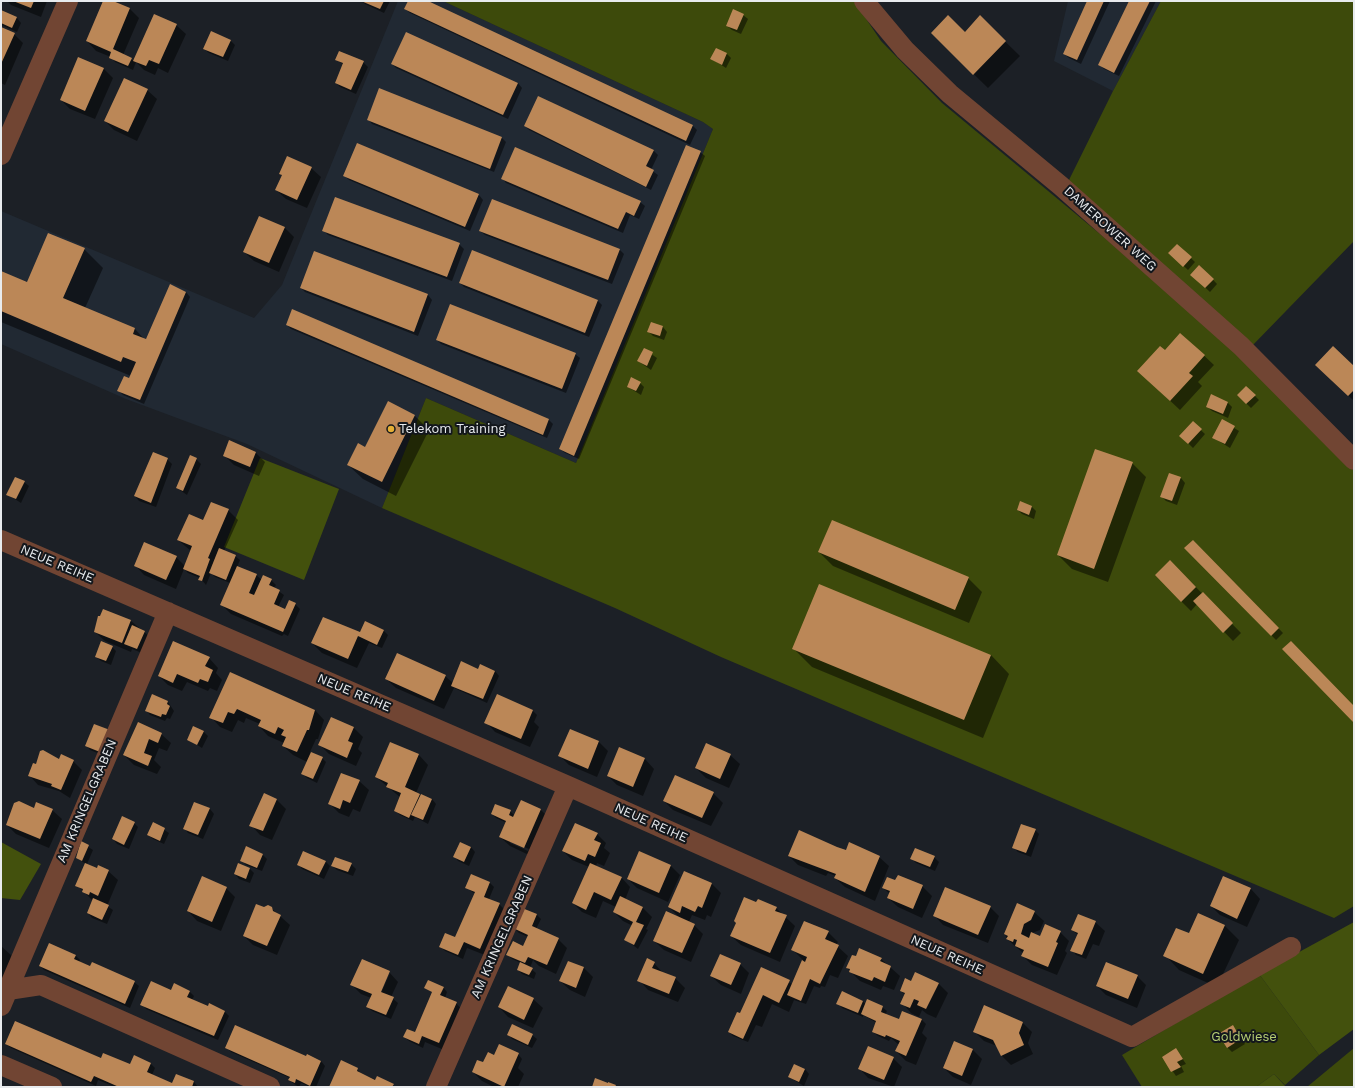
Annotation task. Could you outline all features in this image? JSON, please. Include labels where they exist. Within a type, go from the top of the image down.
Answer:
[{"type":"street","points":[[1,156],[68,1]]},
{"type":"street","name":"DAMEROWER WEG","points":[[864,1],[905,50],[950,94],[1061,186],[1235,341],[1354,460]]},
{"type":"street","name":"NEUE REIHE","points":[[1,540],[568,786],[1132,1037],[1291,947]]},
{"type":"street","name":"AM KRINGELGRABEN","points":[[4,998],[168,612]]},
{"type":"street","name":"AM KRINGELGRABEN","points":[[436,1087],[568,786]]},
{"type":"street","name":"AM KRINGELGRABEN","points":[[4,998],[41,985],[270,1087]]},
{"type":"street","points":[[1,1065],[52,1087]]},
{"type":"shaded area","points":[[398,1],[443,1],[703,122],[713,129],[576,463],[426,398],[382,508],[247,444],[126,399],[1,344],[1,211],[254,318],[282,285]]},
{"type":"shaded area","points":[[1068,1],[1161,1],[1113,91],[1054,61]]},
{"type":"green space","points":[[443,1],[854,1],[881,41],[942,103],[1106,239],[1235,352],[1354,471],[1354,906],[1334,918],[721,657],[615,608],[382,508],[426,398],[576,463],[713,129],[703,122]]},
{"type":"green space","points":[[1161,1],[1354,1],[1354,241],[1251,347],[1068,182],[1113,91]]},
{"type":"green space","points":[[260,458],[339,489],[304,580],[224,547]]},
{"type":"green space","points":[[1,842],[41,864],[20,900],[1,898]]},
{"type":"green space","points":[[1354,922],[1354,1029],[1319,1055],[1259,974]]},
{"type":"green space","name":"Goldwiese","points":[[1259,974],[1319,1055],[1285,1085],[1274,1074],[1256,1087],[1142,1087],[1122,1055]]},
{"type":"green space","points":[[1354,1048],[1354,1087],[1307,1087]]},
{"type":"green space","points":[[1274,1074],[1286,1087],[1256,1087]]},
{"type":"building","points":[[13,1],[34,1],[31,8]]},
{"type":"building","points":[[103,1],[113,1],[130,8],[113,49],[132,58],[128,66],[109,58],[111,52],[86,41]]},
{"type":"building","points":[[361,1],[384,1],[380,9]]},
{"type":"building","points":[[408,1],[428,1],[693,125],[686,141],[404,9]]},
{"type":"building","points":[[1087,1],[1104,1],[1077,60],[1063,54]]},
{"type":"building","points":[[1129,1],[1150,1],[1114,73],[1098,65]]},
{"type":"building","points":[[733,9],[744,14],[737,30],[726,26]]},
{"type":"building","points":[[1,10],[17,17],[12,28],[1,23]]},
{"type":"building","points":[[154,14],[177,24],[159,64],[149,60],[146,66],[133,61]]},
{"type":"building","points":[[948,15],[965,32],[980,15],[1006,41],[973,75],[931,33]]},
{"type":"building","points":[[1,27],[15,33],[1,64]]},
{"type":"building","points":[[211,31],[231,40],[223,57],[203,49]]},
{"type":"building","points":[[406,32],[518,83],[503,115],[391,64]]},
{"type":"building","points":[[716,48],[727,53],[722,65],[710,59]]},
{"type":"building","points":[[339,51],[364,61],[351,90],[335,83],[343,63],[335,60]]},
{"type":"building","points":[[78,57],[104,68],[85,111],[60,100]]},
{"type":"building","points":[[124,78],[148,89],[128,132],[104,121]]},
{"type":"building","points":[[379,88],[502,137],[490,169],[367,120]]},
{"type":"building","points":[[538,96],[654,150],[646,166],[654,170],[646,187],[524,126]]},
{"type":"building","points":[[357,143],[479,194],[465,227],[343,176]]},
{"type":"building","points":[[686,145],[701,151],[574,456],[559,449]]},
{"type":"building","points":[[515,147],[641,201],[634,216],[626,212],[618,229],[501,179]]},
{"type":"building","points":[[287,156],[312,167],[297,200],[275,190],[282,175],[279,174]]},
{"type":"building","points":[[335,197],[460,243],[447,277],[322,231]]},
{"type":"building","points":[[492,199],[620,249],[608,280],[479,231]]},
{"type":"building","points":[[259,216],[285,227],[269,263],[243,252]]},
{"type":"building","points":[[48,233],[85,248],[63,298],[135,328],[133,334],[146,339],[170,284],[186,292],[140,400],[117,391],[124,376],[129,378],[136,362],[123,357],[121,362],[1,311],[1,271],[27,282]]},
{"type":"building","points":[[1177,244],[1192,257],[1183,267],[1168,253]]},
{"type":"building","points":[[472,250],[598,300],[585,333],[459,283]]},
{"type":"building","points":[[314,251],[428,294],[414,332],[300,288]]},
{"type":"building","points":[[1199,265],[1214,279],[1205,288],[1190,275]]},
{"type":"building","points":[[450,304],[576,353],[562,389],[436,340]]},
{"type":"building","points":[[292,309],[549,419],[543,435],[286,325]]},
{"type":"building","points":[[651,322],[663,326],[660,336],[647,332]]},
{"type":"building","points":[[1180,333],[1205,355],[1189,373],[1193,376],[1170,401],[1137,371],[1160,346],[1165,350]]},
{"type":"building","points":[[1333,346],[1354,366],[1354,390],[1348,396],[1315,365]]},
{"type":"building","points":[[644,348],[653,352],[647,366],[637,361]]},
{"type":"building","points":[[631,377],[641,382],[636,391],[627,387]]},
{"type":"building","points":[[1246,386],[1256,395],[1246,404],[1237,395]]},
{"type":"building","points":[[1211,394],[1228,402],[1223,414],[1206,407]]},
{"type":"building","name":"Telekom Training","points":[[388,401],[415,415],[382,482],[347,465],[358,443],[365,447]]},
{"type":"building","points":[[1222,419],[1235,426],[1225,444],[1212,438]]},
{"type":"building","points":[[1193,421],[1202,429],[1188,444],[1179,436]]},
{"type":"building","points":[[229,440],[256,452],[250,467],[223,456]]},
{"type":"building","points":[[1095,449],[1133,462],[1094,569],[1057,555]]},
{"type":"building","points":[[153,452],[168,458],[151,503],[134,496]]},
{"type":"building","points":[[190,455],[197,458],[183,491],[176,488]]},
{"type":"building","points":[[1169,473],[1181,477],[1172,501],[1160,497]]},
{"type":"building","points":[[15,477],[25,481],[16,499],[6,495]]},
{"type":"building","points":[[1020,501],[1032,506],[1029,515],[1017,510]]},
{"type":"building","points":[[211,502],[229,509],[208,558],[210,559],[202,581],[198,580],[200,576],[183,569],[192,546],[177,540],[189,514],[203,520]]},
{"type":"building","points":[[832,520],[969,577],[955,610],[818,552]]},
{"type":"building","points":[[1193,540],[1279,628],[1271,636],[1184,548]]},
{"type":"building","points":[[144,542],[177,556],[166,580],[134,566]]},
{"type":"building","points":[[219,548],[236,555],[226,580],[209,573]]},
{"type":"building","points":[[1170,560],[1196,587],[1181,602],[1155,575]]},
{"type":"building","points":[[237,566],[257,574],[249,593],[254,595],[263,575],[272,579],[269,585],[280,590],[274,604],[285,609],[289,600],[296,603],[283,632],[220,605]]},
{"type":"building","points":[[819,584],[991,655],[964,720],[792,649]]},
{"type":"building","points":[[1203,592],[1233,623],[1223,633],[1193,601]]},
{"type":"building","points":[[103,609],[131,620],[122,643],[94,632],[98,616],[100,616]]},
{"type":"building","points":[[323,617],[360,632],[365,621],[384,630],[377,645],[358,636],[348,659],[311,643]]},
{"type":"building","points":[[132,625],[145,631],[137,649],[124,644]]},
{"type":"building","points":[[101,641],[113,646],[106,661],[95,657]]},
{"type":"building","points":[[173,641],[210,657],[205,666],[213,670],[208,682],[200,679],[198,683],[177,674],[173,683],[158,676]]},
{"type":"building","points":[[1291,641],[1354,706],[1354,723],[1282,649]]},
{"type":"building","points":[[397,653],[446,675],[434,701],[385,679]]},
{"type":"building","points":[[461,661],[478,669],[480,664],[495,671],[483,699],[451,686]]},
{"type":"building","points":[[230,672],[315,710],[309,730],[307,730],[297,752],[282,746],[286,737],[281,735],[284,730],[278,727],[275,734],[258,726],[261,720],[237,709],[234,714],[228,712],[223,723],[209,718]]},
{"type":"building","points":[[152,694],[168,701],[167,704],[170,706],[166,715],[162,714],[161,717],[145,711]]},
{"type":"building","points":[[497,694],[533,710],[521,739],[484,723]]},
{"type":"building","points":[[331,717],[354,727],[348,741],[353,743],[347,758],[318,745]]},
{"type":"building","points":[[138,722],[162,733],[158,743],[149,739],[144,753],[152,756],[148,766],[123,755]]},
{"type":"building","points":[[94,724],[110,730],[100,752],[85,746]]},
{"type":"building","points":[[193,726],[204,731],[197,745],[187,740]]},
{"type":"building","points":[[570,729],[599,741],[588,769],[558,756]]},
{"type":"building","points":[[390,742],[419,754],[405,787],[420,794],[409,818],[394,811],[401,793],[386,787],[388,783],[375,777]]},
{"type":"building","points":[[706,743],[731,754],[720,779],[695,768]]},
{"type":"building","points":[[619,747],[645,758],[633,787],[607,776]]},
{"type":"building","points":[[43,750],[59,759],[61,754],[74,760],[61,790],[51,786],[52,784],[28,776],[33,763],[36,764],[40,751]]},
{"type":"building","points":[[311,752],[323,757],[313,779],[301,774]]},
{"type":"building","points":[[341,773],[360,780],[350,803],[343,800],[340,809],[328,804]]},
{"type":"building","points":[[675,775],[714,792],[702,818],[663,801]]},
{"type":"building","points":[[264,793],[277,799],[263,831],[249,826]]},
{"type":"building","points":[[421,794],[432,799],[423,820],[411,815]]},
{"type":"building","points":[[521,800],[541,809],[524,848],[499,837],[506,821],[491,814],[495,804],[511,810],[509,815],[513,817]]},
{"type":"building","points":[[19,801],[34,808],[36,802],[53,809],[40,839],[6,825],[14,803]]},
{"type":"building","points":[[194,802],[210,808],[198,835],[183,829]]},
{"type":"building","points":[[122,816],[135,822],[124,845],[112,839]]},
{"type":"building","points":[[153,822],[165,828],[160,841],[147,835]]},
{"type":"building","points":[[575,823],[598,833],[594,840],[601,843],[595,857],[588,854],[585,861],[562,851]]},
{"type":"building","points":[[1021,824],[1036,829],[1026,853],[1012,848]]},
{"type":"building","points":[[799,830],[846,850],[849,842],[880,856],[865,892],[834,878],[836,874],[788,856]]},
{"type":"building","points":[[81,841],[89,845],[82,861],[76,858]]},
{"type":"building","points":[[460,842],[471,847],[464,862],[453,857]]},
{"type":"building","points":[[246,846],[263,854],[257,868],[240,861]]},
{"type":"building","points":[[915,848],[935,856],[930,867],[910,859]]},
{"type":"building","points":[[303,851],[326,861],[319,875],[297,865]]},
{"type":"building","points":[[639,851],[671,865],[659,893],[627,879]]},
{"type":"building","points":[[335,857],[352,863],[348,872],[331,866]]},
{"type":"building","points":[[85,863],[97,868],[98,865],[109,870],[98,896],[90,892],[89,895],[82,892],[83,889],[75,886]]},
{"type":"building","points":[[238,863],[250,868],[246,879],[234,874]]},
{"type":"building","points":[[590,863],[622,877],[611,900],[594,892],[586,910],[572,903]]},
{"type":"building","points":[[684,871],[712,883],[702,908],[698,906],[695,912],[682,906],[680,913],[668,907]]},
{"type":"building","points":[[471,874],[490,882],[484,897],[500,903],[480,949],[464,942],[458,955],[439,947],[445,933],[455,937],[475,892],[465,888]]},
{"type":"building","points":[[898,875],[923,885],[913,909],[887,898],[890,891],[882,888],[887,877],[895,880]]},
{"type":"building","points":[[202,876],[227,887],[212,922],[187,911]]},
{"type":"building","points":[[1223,876],[1251,888],[1237,919],[1210,906]]},
{"type":"building","points":[[945,887],[991,906],[978,935],[933,916]]},
{"type":"building","points":[[620,896],[643,907],[636,922],[644,925],[634,945],[624,940],[633,922],[613,912]]},
{"type":"building","points":[[744,897],[756,902],[758,899],[777,907],[775,911],[787,915],[770,953],[730,936],[736,923],[734,921]]},
{"type":"building","points":[[93,898],[109,905],[102,920],[87,913]]},
{"type":"building","points":[[1017,903],[1035,911],[1031,920],[1024,924],[1021,934],[1029,938],[1031,932],[1040,936],[1045,924],[1061,931],[1056,942],[1058,943],[1048,967],[1021,956],[1024,950],[1015,946],[1017,940],[1014,939],[1013,942],[1006,939],[1008,936],[1004,934]]},
{"type":"building","points":[[256,904],[264,907],[268,905],[272,907],[273,911],[281,915],[267,946],[243,936]]},
{"type":"building","points":[[522,908],[537,914],[532,926],[559,938],[547,965],[528,957],[525,963],[506,955],[513,941],[523,946],[528,935],[513,928]]},
{"type":"building","points":[[666,911],[695,924],[682,953],[653,941]]},
{"type":"building","points":[[1198,913],[1225,925],[1203,974],[1163,956],[1176,928],[1189,933]]},
{"type":"building","points":[[1078,914],[1096,921],[1082,955],[1070,951],[1078,933],[1071,930]]},
{"type":"building","points":[[804,921],[829,931],[825,939],[839,945],[820,984],[810,979],[801,1001],[787,995],[802,960],[805,962],[807,957],[791,950]]},
{"type":"building","points":[[49,943],[76,955],[74,959],[90,966],[92,962],[135,981],[125,1004],[39,966]]},
{"type":"building","points":[[859,948],[882,958],[880,961],[891,966],[885,982],[874,977],[872,981],[849,972],[850,969],[846,968],[852,955],[856,956]]},
{"type":"building","points":[[720,954],[741,963],[731,985],[710,976]]},
{"type":"building","points":[[647,958],[655,962],[652,968],[676,977],[669,994],[637,981]]},
{"type":"building","points":[[362,959],[390,971],[381,992],[394,997],[386,1015],[366,1007],[372,994],[350,985]]},
{"type":"building","points":[[568,961],[584,967],[576,988],[559,981]]},
{"type":"building","points":[[520,962],[533,968],[529,975],[517,970]]},
{"type":"building","points":[[1106,962],[1138,975],[1128,999],[1096,986]]},
{"type":"building","points":[[761,967],[790,980],[779,1003],[763,995],[743,1039],[728,1032],[737,1012],[740,1013]]},
{"type":"building","points":[[915,972],[939,983],[926,1009],[917,1005],[919,1001],[914,999],[910,1008],[900,1004],[905,993],[900,991],[905,978],[911,981]]},
{"type":"building","points":[[428,980],[444,987],[440,995],[457,1002],[439,1043],[422,1036],[419,1044],[403,1037],[407,1029],[415,1032],[432,992],[424,988]]},
{"type":"building","points":[[151,981],[171,990],[174,983],[190,991],[187,997],[208,1006],[209,1003],[225,1011],[214,1036],[140,1005]]},
{"type":"building","points":[[508,986],[534,998],[524,1020],[498,1007]]},
{"type":"building","points":[[842,991],[863,1001],[858,1013],[836,1004]]},
{"type":"building","points":[[867,999],[883,1006],[881,1012],[899,1019],[902,1011],[922,1019],[906,1056],[895,1051],[900,1041],[886,1035],[885,1037],[872,1032],[876,1021],[861,1014]]},
{"type":"building","points":[[984,1005],[1023,1022],[1019,1033],[1024,1045],[1001,1056],[993,1040],[973,1032]]},
{"type":"building","points":[[15,1021],[101,1058],[103,1053],[130,1064],[134,1055],[151,1063],[147,1072],[172,1083],[176,1074],[194,1081],[192,1087],[119,1087],[94,1076],[91,1082],[5,1044]]},
{"type":"building","points":[[512,1024],[533,1034],[528,1045],[507,1035]]},
{"type":"building","points":[[235,1025],[321,1061],[310,1086],[296,1079],[295,1083],[288,1080],[290,1077],[225,1048]]},
{"type":"building","points":[[1233,1025],[1241,1039],[1227,1048],[1218,1034]]},
{"type":"building","points":[[954,1041],[973,1049],[962,1076],[943,1068]]},
{"type":"building","points":[[499,1044],[519,1053],[504,1087],[472,1072],[477,1060],[483,1062],[488,1052],[494,1055]]},
{"type":"building","points":[[868,1046],[894,1057],[884,1080],[858,1069]]},
{"type":"building","points":[[1176,1048],[1183,1059],[1177,1062],[1181,1067],[1171,1072],[1162,1057]]},
{"type":"building","points":[[341,1060],[358,1068],[357,1071],[375,1080],[377,1076],[394,1084],[392,1087],[329,1087]]},
{"type":"building","points":[[794,1064],[805,1069],[799,1082],[788,1077]]},
{"type":"building","points":[[595,1078],[616,1085],[615,1087],[592,1087]]},
{"type":"place","name":"Telekom Training","points":[[391,429]]}]
